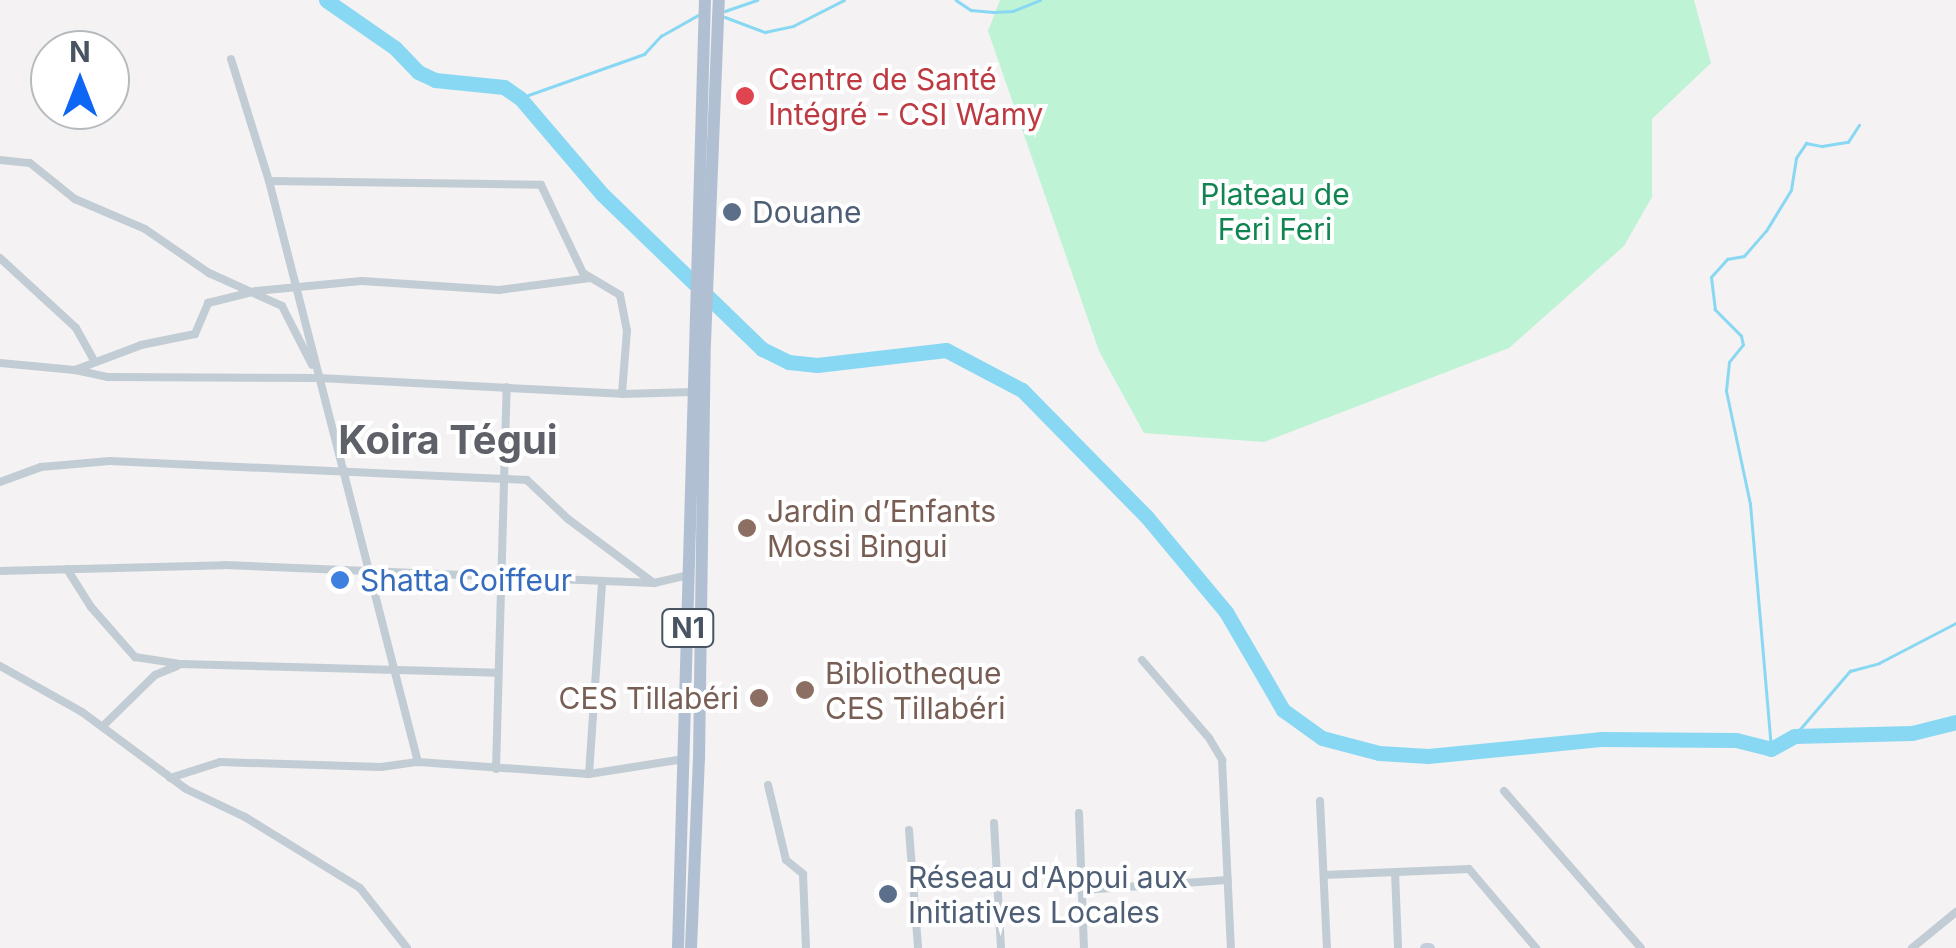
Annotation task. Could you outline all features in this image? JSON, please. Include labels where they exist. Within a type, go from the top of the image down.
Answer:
[{"type":"main road","name":"N1","points":[[705,0],[706,182]]},
{"type":"main road","name":"N1","points":[[691,948],[702,271],[719,0]]},
{"type":"main road","name":"N1","points":[[695,574],[694,392],[701,310]]},
{"type":"main road","name":"N1","points":[[678,948],[692,759]]},
{"type":"street","points":[[231,58],[269,181],[418,762]]},
{"type":"street","points":[[0,160],[30,163],[75,199],[145,229],[209,273],[282,306],[319,378]]},
{"type":"street","points":[[269,181],[541,186],[583,274],[620,295],[627,330],[622,394]]},
{"type":"street","points":[[0,258],[76,328],[95,362]]},
{"type":"street","points":[[75,370],[141,344],[195,334],[208,303],[256,291],[362,282],[499,290],[590,278]]},
{"type":"street","points":[[0,363],[75,370],[108,378],[167,374],[622,394],[694,392]]},
{"type":"street","points":[[496,769],[507,386]]},
{"type":"street","points":[[0,482],[40,467],[110,461],[527,480],[568,519],[654,583]]},
{"type":"street","points":[[67,569],[91,606],[135,657],[182,664],[498,674]]},
{"type":"street","points":[[0,570],[366,569],[654,583],[695,574]]},
{"type":"street","points":[[588,774],[602,581]]},
{"type":"street","points":[[1142,660],[1210,738],[1222,760],[1226,779],[1231,948]]},
{"type":"street","points":[[103,726],[155,675],[182,664]]},
{"type":"street","points":[[0,666],[103,726],[170,778],[244,817],[360,888],[407,948]]},
{"type":"street","points":[[170,778],[220,762],[381,766],[418,762],[588,774],[692,759]]},
{"type":"street","points":[[768,785],[786,860],[803,874],[806,948]]},
{"type":"street","points":[[1504,791],[1641,948]]},
{"type":"street","points":[[1320,801],[1327,948]]},
{"type":"street","points":[[1078,814],[1084,948]]},
{"type":"street","points":[[994,822],[1002,948]]},
{"type":"street","points":[[908,830],[918,948]]},
{"type":"street","points":[[1324,876],[1468,869],[1536,948]]},
{"type":"street","points":[[1394,872],[1398,948]]},
{"type":"street","points":[[1082,890],[1228,880]]},
{"type":"street","points":[[1912,948],[1956,912]]},
{"type":"green space","name":"Plateau de Feri Feri","points":[[1000,0],[1694,0],[1711,63],[1652,119],[1652,197],[1624,246],[1509,348],[1264,442],[1144,433],[1099,351],[988,31]]},
{"type":"waterway","points":[[326,0],[395,48],[418,72],[435,80],[504,87],[520,98],[602,194],[762,349],[789,362],[817,365],[946,350],[1022,390],[1146,516],[1226,612],[1283,710],[1322,738],[1379,753],[1428,756],[1600,739],[1736,740],[1771,749],[1794,736],[1912,733],[1956,722]]},
{"type":"waterway","points":[[725,11],[757,0]]},
{"type":"waterway","points":[[725,17],[765,32],[793,26],[844,0]]},
{"type":"waterway","points":[[956,0],[971,10],[993,12],[1013,11],[1040,0]]},
{"type":"waterway","points":[[520,98],[644,54],[661,36],[700,14]]},
{"type":"waterway","points":[[1771,749],[1750,504],[1726,391],[1729,362],[1743,345],[1741,336],[1715,310],[1711,277],[1727,259],[1744,256],[1766,231],[1791,190],[1796,158],[1806,143],[1822,146],[1848,142],[1859,125]]},
{"type":"waterway","points":[[1794,736],[1850,671],[1879,663],[1956,623]]},
{"type":"place","name":"Centre de Santé Intégré - CSI Wamy","points":[[745,96]]},
{"type":"place","name":"Douane","points":[[732,212]]},
{"type":"place","name":"Jardin d’Enfants Mossi Bingui","points":[[747,528]]},
{"type":"place","name":"Shatta Coiffeur","points":[[340,580]]},
{"type":"place","name":"Bibliotheque CES Tillabéri","points":[[805,690]]},
{"type":"place","name":"CES Tillabéri","points":[[759,698]]},
{"type":"place","name":"Réseau d'Appui aux Initiatives Locales","points":[[888,894]]},
{"type":"district","name":"Koira Tégui","points":[[448,440]]}]
